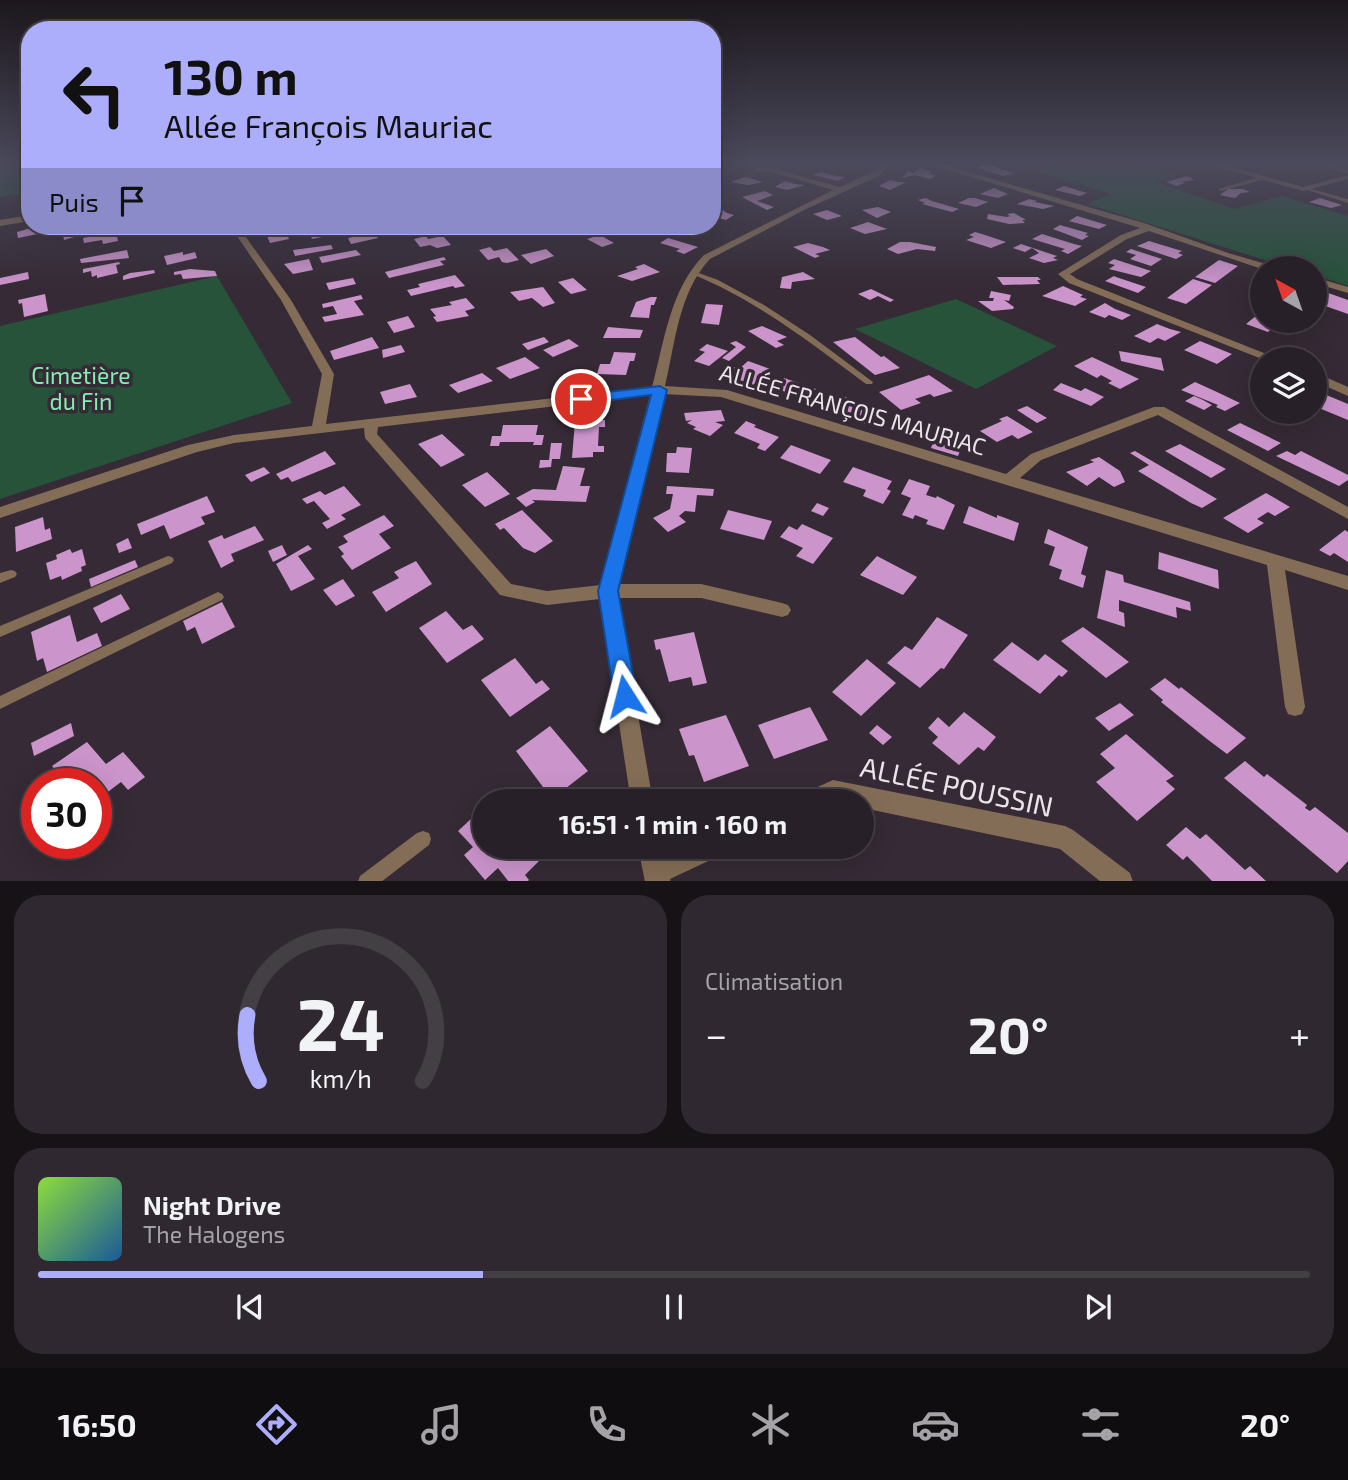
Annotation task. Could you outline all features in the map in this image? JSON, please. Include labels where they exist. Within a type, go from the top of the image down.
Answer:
[{"type":"street","points":[[640,789],[608,591],[681,297],[694,273],[707,257],[813,204]]},
{"type":"street","points":[[1072,204],[1205,253],[1250,262]]},
{"type":"street","points":[[0,223],[21,220]]},
{"type":"street","points":[[1144,229],[1063,274],[1073,281],[1250,350]]},
{"type":"street","points":[[240,235],[286,300],[328,374],[318,430]]},
{"type":"street","points":[[1327,284],[1348,290]]},
{"type":"street","points":[[1327,382],[1348,392]]},
{"type":"street","name":"ALLÉE FRANÇOIS MAURIAC","points":[[0,513],[193,448],[234,439],[660,390],[722,393],[1348,583]]},
{"type":"street","points":[[1009,479],[1037,457],[1159,410],[1348,514]]},
{"type":"street","points":[[371,424],[370,435],[506,590],[547,598],[608,591],[701,591],[782,610]]},
{"type":"street","points":[[1275,559],[1295,707]]},
{"type":"street","name":"ALLÉE POUSSIN","points":[[874,799],[1065,838],[1121,881]]},
{"type":"street","points":[[652,859],[656,878],[691,859]]},
{"type":"lane","points":[[694,273],[713,279],[799,331],[869,382]]},
{"type":"lane","points":[[0,632],[168,561]]},
{"type":"lane","points":[[0,703],[218,597]]},
{"type":"lane","points":[[366,881],[423,839]]},
{"type":"green space","points":[[1087,204],[1221,204],[1235,209],[1253,204],[1309,204],[1348,216],[1348,286],[1327,279],[1327,256],[1252,256]]},
{"type":"green space","name":"Cimetière du Fin","points":[[217,276],[292,403],[0,499],[0,326]]},
{"type":"green space","points":[[956,299],[1057,346],[976,389],[855,329]]},
{"type":"building","points":[[756,204],[774,207],[767,210]]},
{"type":"building","points":[[922,204],[943,204],[959,209],[952,212]]},
{"type":"building","points":[[1018,204],[1054,206],[1043,209]]},
{"type":"building","points":[[1317,204],[1342,205],[1331,208]]},
{"type":"building","points":[[878,207],[891,212],[877,218],[862,210]]},
{"type":"building","points":[[721,209],[734,215],[726,220],[721,219]]},
{"type":"building","points":[[827,210],[842,216],[827,220],[813,214]]},
{"type":"building","points":[[1014,213],[1026,220],[1022,220],[1025,223],[1009,224],[987,219],[988,214],[1007,217],[1010,216],[1007,214]]},
{"type":"building","points":[[1077,216],[1107,225],[1099,229],[1069,221]]},
{"type":"building","points":[[868,222],[887,229],[865,234],[850,228]]},
{"type":"building","points":[[1060,225],[1088,233],[1085,235],[1089,236],[1082,240],[1053,229]]},
{"type":"building","points":[[21,231],[21,235],[33,235],[18,238],[17,232]]},
{"type":"building","points":[[975,232],[1006,242],[991,248],[966,240],[974,237],[969,235]]},
{"type":"building","points":[[1042,234],[1082,246],[1068,254],[1061,251],[1065,249],[1032,239]]},
{"type":"building","points":[[63,235],[81,235],[64,240]]},
{"type":"building","points":[[117,235],[118,241],[103,244],[102,240],[84,243],[83,238]]},
{"type":"building","points":[[287,235],[289,239],[270,243],[267,236]]},
{"type":"building","points":[[310,235],[333,235],[312,239]]},
{"type":"building","points":[[375,235],[378,238],[351,244],[348,238]]},
{"type":"building","points":[[600,235],[614,243],[602,247],[587,239]]},
{"type":"building","points":[[426,236],[428,239],[443,236],[451,245],[420,247],[414,239]]},
{"type":"building","points":[[668,238],[698,247],[684,254],[676,251],[680,249],[660,243]]},
{"type":"building","points":[[1149,241],[1182,251],[1178,253],[1183,255],[1176,259],[1137,246]]},
{"type":"building","points":[[900,242],[936,247],[935,251],[917,249],[898,254],[887,249]]},
{"type":"building","points":[[808,243],[830,250],[815,254],[820,256],[815,258],[793,247]]},
{"type":"building","points":[[1021,244],[1057,256],[1053,258],[1058,260],[1044,263],[1029,258],[1039,253],[1032,248],[1025,252],[1013,248]]},
{"type":"building","points":[[331,245],[333,249],[295,256],[293,250]]},
{"type":"building","points":[[490,247],[494,251],[507,248],[519,260],[507,263],[502,262],[499,257],[488,260],[479,250]]},
{"type":"building","points":[[546,249],[554,256],[531,264],[521,255]]},
{"type":"building","points":[[1131,249],[1162,259],[1151,266],[1130,259],[1136,255],[1126,252]]},
{"type":"building","points":[[127,250],[129,258],[81,263],[80,259]]},
{"type":"building","points":[[356,250],[361,255],[322,263],[319,257]]},
{"type":"building","points":[[183,252],[183,255],[195,252],[197,258],[167,265],[164,256]]},
{"type":"building","points":[[444,257],[446,260],[440,261],[444,265],[389,278],[385,272]]},
{"type":"building","points":[[309,259],[313,270],[293,274],[284,264]]},
{"type":"building","points":[[1114,259],[1151,271],[1141,277],[1109,269],[1115,265],[1108,263]]},
{"type":"building","points":[[1219,260],[1238,266],[1215,283],[1195,277]]},
{"type":"building","points":[[119,262],[120,264],[116,265],[118,273],[97,278],[97,275],[92,277],[91,271],[83,273],[83,269]]},
{"type":"building","points":[[644,264],[660,272],[632,281],[617,276],[638,269],[635,267]]},
{"type":"building","points":[[190,269],[215,271],[217,276],[183,279],[181,274],[174,275],[174,272]]},
{"type":"building","points":[[154,270],[155,273],[123,280],[123,276],[130,273]]},
{"type":"building","points":[[28,272],[29,279],[0,285],[0,278]]},
{"type":"building","points":[[803,272],[815,279],[792,282],[791,289],[780,288],[782,277]]},
{"type":"building","points":[[455,275],[465,286],[453,286],[411,296],[407,290],[420,287],[418,284]]},
{"type":"building","points":[[1114,276],[1146,287],[1138,293],[1105,281]]},
{"type":"building","points":[[997,277],[1038,277],[1041,280],[1037,280],[1040,284],[1003,285]]},
{"type":"building","points":[[353,278],[356,284],[329,290],[326,283]]},
{"type":"building","points":[[573,278],[587,290],[571,294],[558,282]]},
{"type":"building","points":[[1193,279],[1212,285],[1186,304],[1167,298]]},
{"type":"building","points":[[1063,286],[1087,299],[1075,306],[1042,296]]},
{"type":"building","points":[[543,287],[555,303],[543,307],[532,298],[519,301],[510,292]]},
{"type":"building","points":[[871,289],[894,300],[890,302],[878,296],[870,300],[858,294]]},
{"type":"building","points":[[991,291],[1011,295],[1009,301],[1004,300],[1014,307],[1013,309],[992,311],[978,301],[993,301],[994,298],[989,298]]},
{"type":"building","points":[[1327,293],[1348,300],[1348,314],[1327,307]]},
{"type":"building","points":[[45,294],[48,311],[24,317],[22,303],[19,304],[18,300]]},
{"type":"building","points":[[361,295],[363,299],[354,301],[364,315],[325,322],[322,317],[337,314],[333,306],[323,308],[322,304]]},
{"type":"building","points":[[657,297],[654,305],[651,305],[649,318],[630,317],[636,302]]},
{"type":"building","points":[[466,298],[475,308],[465,311],[469,316],[437,322],[433,317],[436,316],[430,309],[452,305],[449,302]]},
{"type":"building","points":[[1105,303],[1131,315],[1122,320],[1089,312]]},
{"type":"building","points":[[706,304],[723,305],[719,325],[701,323]]},
{"type":"building","points":[[408,316],[415,327],[394,333],[387,322]]},
{"type":"building","points":[[1157,324],[1181,332],[1165,341],[1158,338],[1150,343],[1134,336]]},
{"type":"building","points":[[762,326],[787,337],[777,341],[784,345],[776,348],[748,331]]},
{"type":"building","points":[[608,327],[643,330],[640,338],[603,338]]},
{"type":"building","points":[[372,337],[379,348],[334,360],[330,351]]},
{"type":"building","points":[[544,337],[549,342],[528,350],[522,344]]},
{"type":"building","points":[[855,337],[900,368],[875,375],[833,342]]},
{"type":"building","points":[[569,339],[579,346],[553,357],[543,350]]},
{"type":"building","points":[[736,341],[746,347],[729,361],[722,358],[736,347],[730,343]]},
{"type":"building","points":[[1200,341],[1232,354],[1217,364],[1184,350]]},
{"type":"building","points":[[707,344],[728,351],[709,366],[694,361],[705,352],[699,350]]},
{"type":"building","points":[[401,345],[405,352],[383,358],[382,350]]},
{"type":"building","points":[[1119,351],[1161,358],[1164,371],[1121,361]]},
{"type":"building","points":[[614,352],[636,353],[634,361],[630,361],[626,375],[597,374],[600,364],[610,364]]},
{"type":"building","points":[[525,357],[540,368],[510,379],[496,368]]},
{"type":"building","points":[[1092,357],[1139,379],[1120,389],[1108,383],[1112,381],[1101,375],[1097,378],[1074,366]]},
{"type":"building","points":[[748,361],[770,369],[753,385],[724,374],[732,366],[739,369]]},
{"type":"building","points":[[482,373],[493,381],[458,393],[449,385]]},
{"type":"building","points":[[929,375],[953,391],[915,399],[921,403],[901,410],[879,392]]},
{"type":"building","points":[[784,378],[816,389],[806,399],[774,388]]},
{"type":"building","points":[[1195,382],[1240,403],[1225,411],[1216,407],[1218,405],[1181,390]]},
{"type":"building","points":[[1061,383],[1081,391],[1085,388],[1104,397],[1091,406],[1053,390]]},
{"type":"building","points":[[410,384],[417,397],[385,404],[380,392]]},
{"type":"building","points":[[838,395],[848,398],[845,402],[874,412],[865,424],[824,409]]},
{"type":"building","points":[[1327,395],[1348,404],[1348,420],[1327,411]]},
{"type":"building","points":[[1194,396],[1212,405],[1204,410],[1185,401]]},
{"type":"building","points":[[1027,406],[1047,418],[1037,423],[1017,410]]},
{"type":"building","points":[[721,410],[725,421],[715,422],[723,425],[710,436],[693,429],[696,427],[687,423],[692,420],[686,421],[684,413]]},
{"type":"building","points":[[1007,416],[1033,432],[1018,439],[1012,435],[997,442],[980,431],[1002,421],[999,419]]},
{"type":"building","points":[[605,420],[605,427],[599,427],[598,446],[604,446],[604,452],[593,452],[593,457],[572,458],[575,421]]},
{"type":"building","points":[[746,421],[779,437],[765,451],[757,448],[760,444],[734,433]]},
{"type":"building","points":[[1240,423],[1281,443],[1268,451],[1227,430]]},
{"type":"building","points":[[503,425],[538,425],[536,435],[544,435],[542,445],[533,445],[534,442],[500,442],[499,446],[490,446],[492,436],[501,436]]},
{"type":"building","points":[[939,427],[966,435],[958,456],[931,448]]},
{"type":"building","points":[[442,434],[465,455],[441,467],[418,444]]},
{"type":"building","points":[[551,443],[562,443],[560,459],[552,459],[551,467],[539,468],[540,460],[549,460]]},
{"type":"building","points":[[1180,444],[1226,469],[1211,478],[1165,451]]},
{"type":"building","points":[[791,445],[831,460],[820,474],[780,458]]},
{"type":"building","points":[[677,447],[692,448],[689,473],[666,472],[667,453],[676,453]]},
{"type":"building","points":[[325,451],[336,464],[292,482],[288,477],[281,480],[276,474]]},
{"type":"building","points":[[1135,451],[1217,499],[1202,508],[1191,503],[1138,471],[1149,465],[1130,453]]},
{"type":"building","points":[[1287,451],[1295,455],[1301,451],[1348,475],[1348,480],[1339,486],[1276,456]]},
{"type":"building","points":[[1099,457],[1120,471],[1125,482],[1114,487],[1099,477],[1087,486],[1066,472],[1094,462],[1090,460]]},
{"type":"building","points":[[563,466],[585,468],[580,486],[590,486],[586,502],[532,500],[535,502],[526,507],[516,498],[533,489],[556,490]]},
{"type":"building","points":[[264,467],[270,473],[251,482],[245,475]]},
{"type":"building","points":[[853,467],[892,481],[887,489],[891,491],[883,504],[863,496],[866,490],[843,482]]},
{"type":"building","points":[[487,472],[510,494],[485,507],[462,485]]},
{"type":"building","points":[[909,479],[930,486],[926,495],[937,496],[955,505],[944,530],[926,524],[928,520],[915,515],[913,519],[902,515],[911,498],[901,494]]},
{"type":"building","points":[[344,486],[361,505],[341,515],[346,519],[327,529],[322,523],[330,519],[314,501],[307,504],[302,499],[320,491],[325,495]]},
{"type":"building","points":[[667,486],[714,489],[713,496],[697,495],[695,512],[685,511],[679,516],[686,522],[668,532],[653,518],[670,509],[673,494],[666,494]]},
{"type":"building","points":[[1266,493],[1290,507],[1275,516],[1268,512],[1257,519],[1264,523],[1248,533],[1223,518]]},
{"type":"building","points":[[207,496],[215,512],[201,517],[205,524],[170,539],[164,525],[141,535],[137,524]]},
{"type":"building","points":[[817,503],[829,508],[823,516],[811,511]]},
{"type":"building","points":[[969,506],[997,518],[997,515],[1019,523],[1014,541],[963,523]]},
{"type":"building","points":[[522,510],[553,541],[535,553],[523,548],[504,528],[500,530],[495,524]]},
{"type":"building","points":[[728,510],[772,521],[764,540],[720,529]]},
{"type":"building","points":[[384,515],[394,526],[379,534],[391,548],[352,570],[341,556],[344,554],[338,547],[348,542],[343,536]]},
{"type":"building","points":[[43,517],[45,530],[50,528],[52,539],[16,552],[15,527]]},
{"type":"building","points":[[802,524],[833,538],[813,564],[796,556],[803,548],[780,537],[789,526],[797,530]]},
{"type":"building","points":[[255,526],[264,540],[231,554],[234,561],[221,568],[208,541],[222,535],[224,539]]},
{"type":"building","points":[[1048,529],[1088,547],[1081,574],[1086,576],[1083,588],[1059,579],[1062,570],[1049,565],[1055,547],[1044,543]]},
{"type":"building","points":[[1345,530],[1348,532],[1348,562],[1334,553],[1330,556],[1319,550]]},
{"type":"building","points":[[128,538],[132,548],[119,553],[116,544]]},
{"type":"building","points":[[282,545],[287,555],[273,562],[268,551]]},
{"type":"building","points":[[308,545],[312,549],[298,556],[315,579],[291,591],[276,564]]},
{"type":"building","points":[[70,549],[72,553],[82,549],[86,565],[81,567],[82,571],[62,580],[61,576],[50,580],[46,563]]},
{"type":"building","points":[[1159,552],[1218,570],[1219,589],[1158,569]]},
{"type":"building","points":[[877,556],[917,577],[903,595],[860,575]]},
{"type":"building","points":[[135,560],[138,567],[91,587],[89,579]]},
{"type":"building","points":[[416,561],[432,584],[386,612],[372,592],[399,578],[394,572]]},
{"type":"building","points":[[1106,570],[1123,575],[1124,582],[1190,602],[1191,611],[1176,607],[1177,618],[1119,600],[1119,611],[1124,613],[1125,627],[1097,618]]},
{"type":"building","points":[[343,579],[355,596],[336,606],[323,590]]},
{"type":"building","points":[[121,594],[130,609],[101,623],[93,608]]},
{"type":"building","points":[[222,602],[235,627],[202,644],[195,627],[187,631],[183,621]]},
{"type":"building","points":[[446,611],[463,630],[472,625],[484,639],[447,663],[419,628]]},
{"type":"building","points":[[70,615],[77,642],[97,633],[102,646],[47,672],[43,658],[37,661],[31,632]]},
{"type":"building","points":[[937,617],[968,635],[944,669],[941,668],[920,688],[887,663],[905,646],[912,650]]},
{"type":"building","points":[[1083,627],[1129,662],[1106,678],[1061,641]]},
{"type":"building","points":[[694,632],[707,683],[693,686],[691,677],[669,682],[660,649],[656,650],[654,640]]},
{"type":"building","points":[[1012,642],[1038,661],[1045,654],[1068,671],[1062,677],[1059,675],[1040,694],[993,660]]},
{"type":"building","points":[[515,658],[536,684],[542,680],[550,689],[510,717],[481,680]]},
{"type":"building","points":[[867,659],[896,683],[861,716],[832,692]]},
{"type":"building","points":[[1165,678],[1179,689],[1181,687],[1246,738],[1227,754],[1161,702],[1163,700],[1150,689]]},
{"type":"building","points":[[1120,703],[1134,715],[1109,731],[1095,718]]},
{"type":"building","points":[[810,707],[828,740],[774,759],[758,725]]},
{"type":"building","points":[[964,712],[996,737],[984,751],[978,747],[959,765],[932,743],[938,737],[928,728],[938,717],[949,727]]},
{"type":"building","points":[[726,715],[749,766],[704,782],[694,755],[689,756],[679,729]]},
{"type":"building","points":[[71,723],[74,736],[34,756],[31,743]]},
{"type":"building","points":[[877,725],[892,737],[883,745],[869,733]]},
{"type":"building","points":[[550,726],[588,771],[565,789],[544,789],[516,751]]},
{"type":"building","points":[[1126,734],[1174,776],[1166,781],[1175,789],[1137,821],[1096,782],[1115,768],[1100,754]]},
{"type":"building","points":[[87,742],[106,764],[123,752],[145,777],[128,790],[121,782],[112,789],[112,768],[52,766]]},
{"type":"building","points":[[1245,761],[1264,777],[1267,774],[1307,805],[1305,808],[1310,811],[1315,807],[1348,833],[1348,861],[1337,873],[1224,778]]},
{"type":"building","points":[[472,818],[472,846],[458,831]]},
{"type":"building","points":[[1186,827],[1200,839],[1206,834],[1245,870],[1250,866],[1266,881],[1212,881],[1187,856],[1183,860],[1166,845]]},
{"type":"building","points":[[472,848],[472,859],[541,859],[525,875],[528,881],[508,881],[498,868],[485,880],[464,855]]},
{"type":"route","points":[[581,399],[660,390],[608,591],[625,696]]}]
